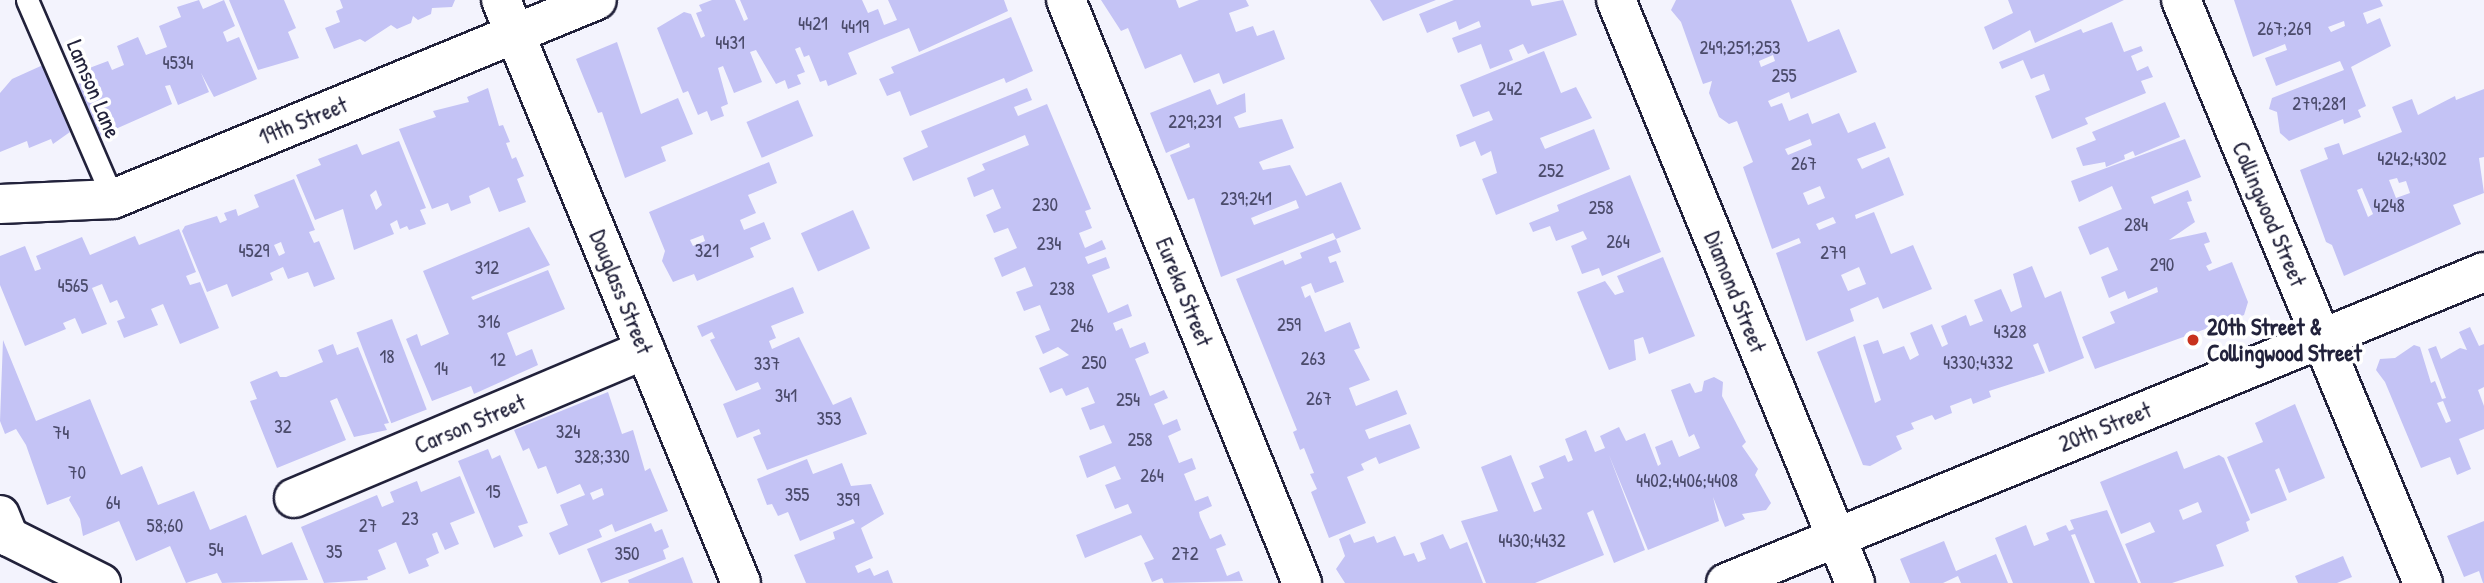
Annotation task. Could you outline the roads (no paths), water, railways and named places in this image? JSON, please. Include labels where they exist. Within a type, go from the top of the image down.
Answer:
[{"type":"street","name":"19th Street","points":[[0,204],[113,200],[508,17],[597,0]]},
{"type":"street","name":"Eureka Street","points":[[1066,0],[1301,583]]},
{"type":"street","name":"Diamond Street","points":[[1616,0],[1855,583]]},
{"type":"street","name":"Collingwood Street","points":[[2181,0],[2423,583]]},
{"type":"street","name":"Douglass Street","points":[[508,17],[741,583]]},
{"type":"street","name":"20th Street","points":[[1726,583],[2484,272]]},
{"type":"street","name":"Carson Street","points":[[294,498],[645,350]]},
{"type":"street","points":[[0,515],[9,537],[101,583]]},
{"type":"lane","name":"Lamson Lane","points":[[27,0],[113,200]]},
{"type":"place","name":"20th Street & Collingwood Street","points":[[2193,340]]}]
